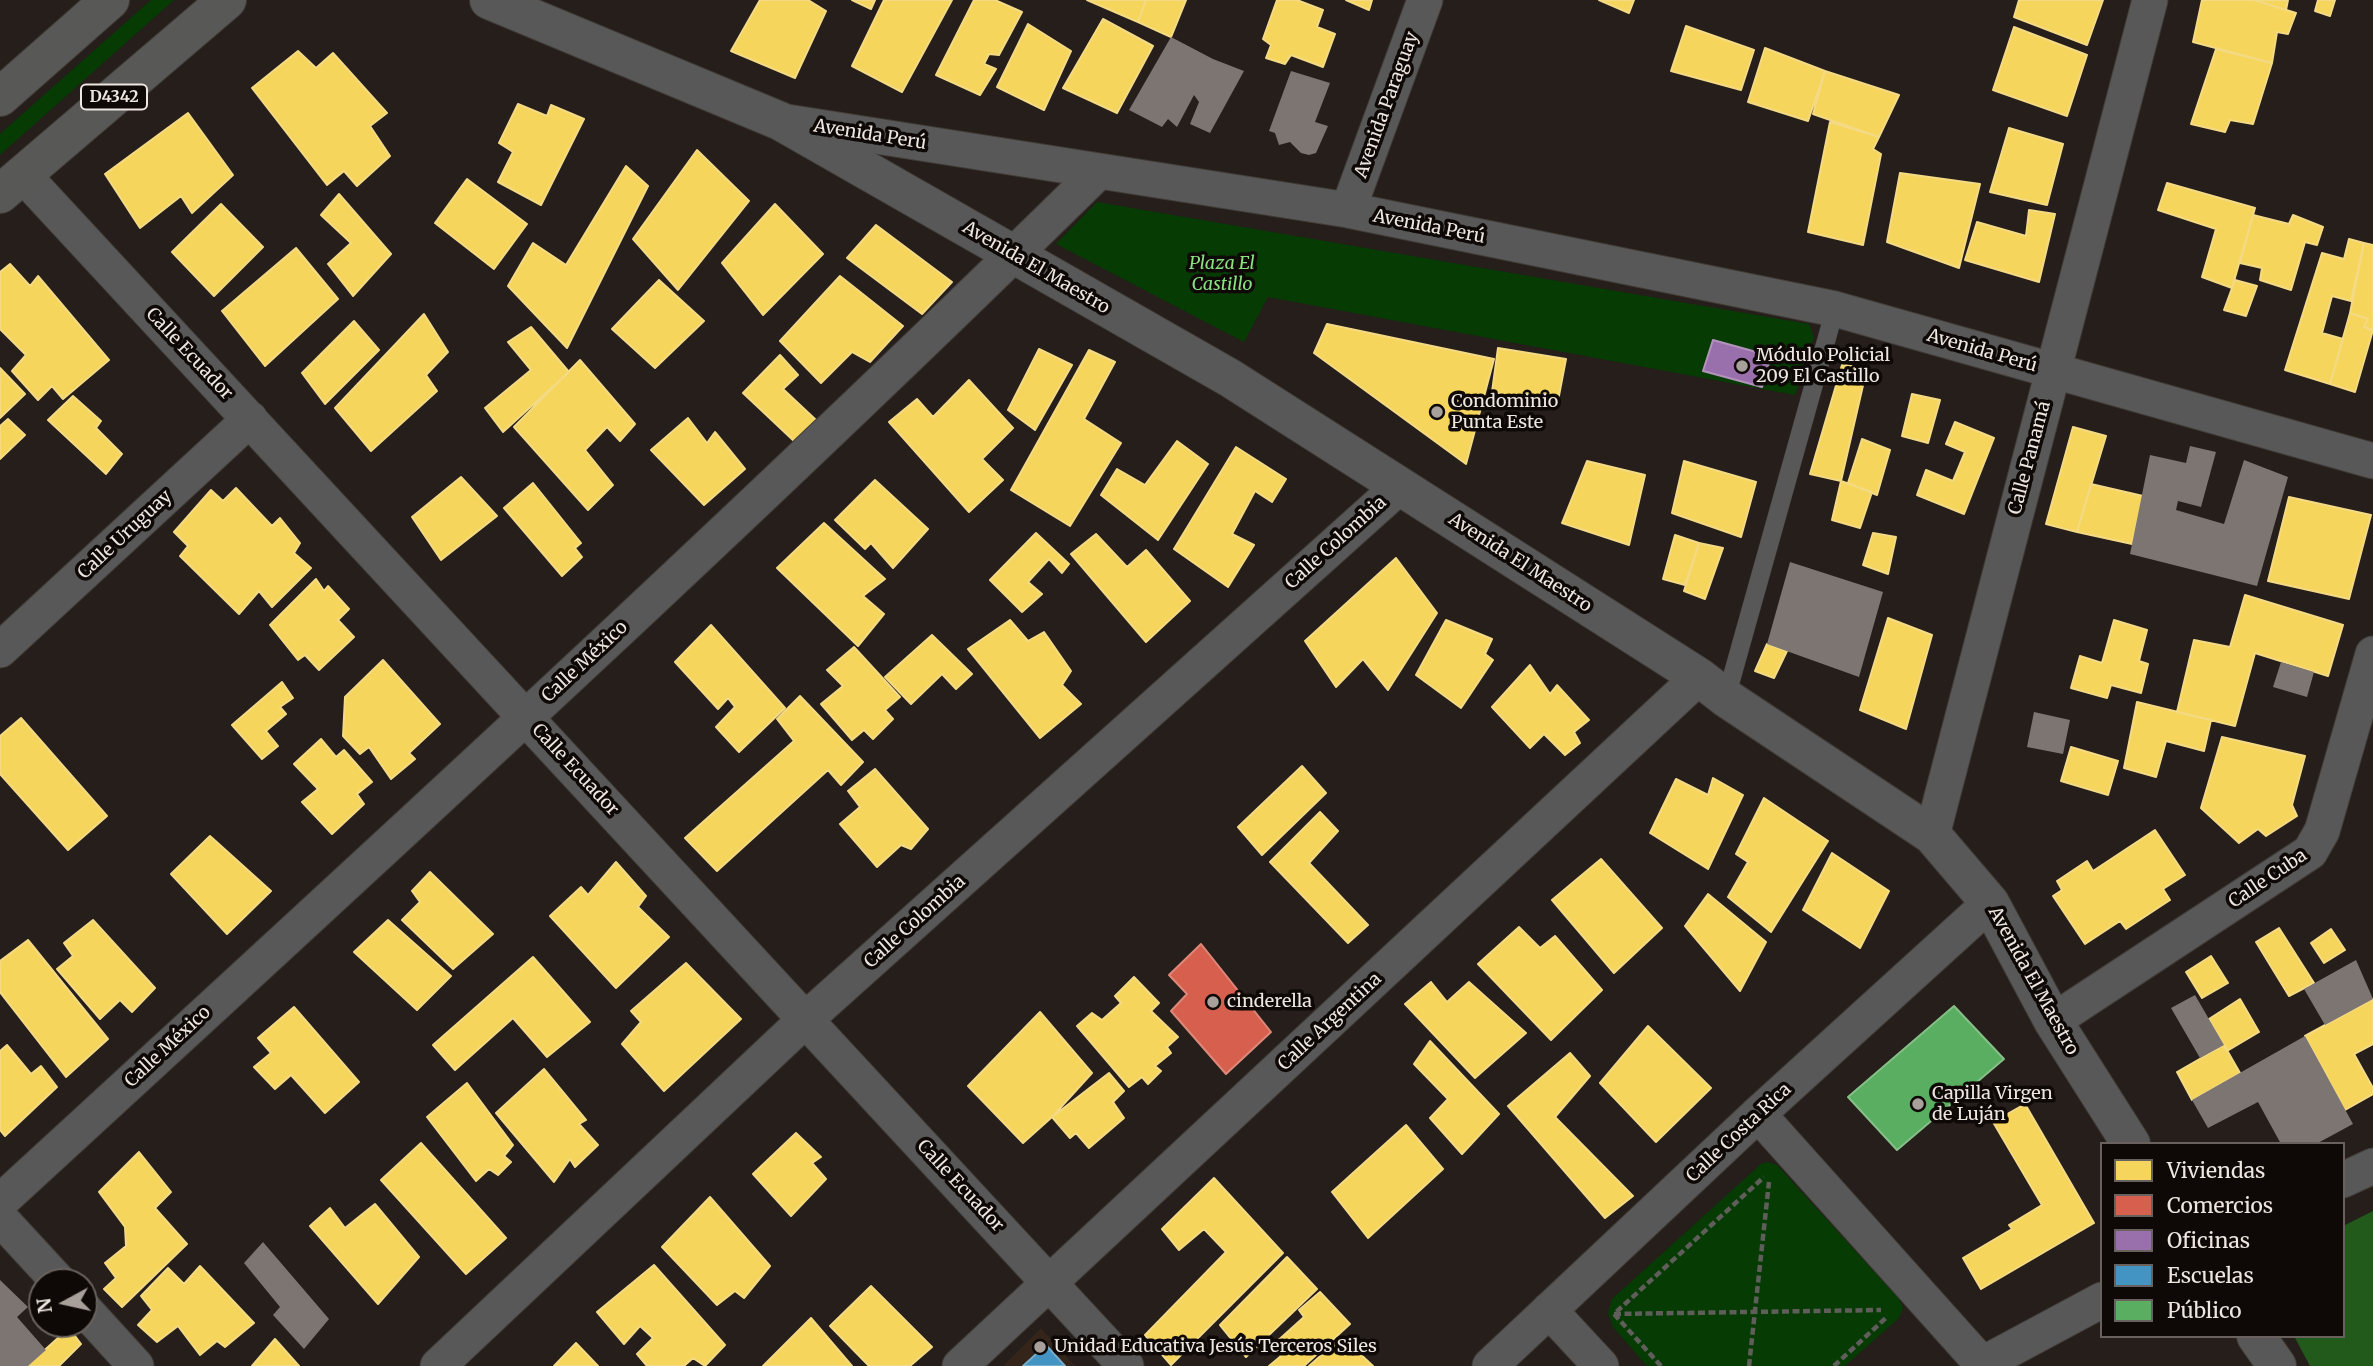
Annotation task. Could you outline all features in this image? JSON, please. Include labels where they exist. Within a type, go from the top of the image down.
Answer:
[{"type":"main road","points":[[0,97],[110,0]]},
{"type":"main road","name":"D4342","points":[[11,184],[227,0]]},
{"type":"street","name":"Avenida Perú","points":[[489,0],[780,121],[1348,210],[1835,309],[2373,461]]},
{"type":"street","name":"Avenida Paraguay","points":[[1348,210],[1425,0]]},
{"type":"street","name":"Calle Panamá","points":[[1932,835],[2150,0]]},
{"type":"street","name":"Avenida El Maestro","points":[[780,121],[1230,378],[1712,687],[1932,835],[1990,903],[2053,1021],[2130,1142]]},
{"type":"street","name":"Calle México","points":[[0,1202],[526,718],[1100,171]]},
{"type":"street","name":"Calle Ecuador","points":[[11,184],[250,419],[1126,1366]]},
{"type":"street","name":"Calle Uruguay","points":[[0,650],[250,419]]},
{"type":"street","name":"Calle Colombia","points":[[438,1366],[805,1020],[1400,486]]},
{"type":"street","name":"Calle Cuba","points":[[2053,1021],[2310,852],[2322,831],[2373,654]]},
{"type":"street","name":"Calle Argentina","points":[[960,1366],[1712,687]]},
{"type":"street","name":"Calle Costa Rica","points":[[1490,1366],[1990,903]]},
{"type":"street","points":[[1758,1115],[1980,1365],[2100,1301]]},
{"type":"street","points":[[2345,1179],[2373,1166]]},
{"type":"street","points":[[0,1218],[46,1268]]},
{"type":"street","points":[[1549,1310],[1601,1366]]},
{"type":"street","points":[[98,1324],[136,1366]]},
{"type":"street","points":[[2257,1338],[2277,1366]]},
{"type":"lane","points":[[1712,687],[1835,309]]},
{"type":"path","points":[[1614,1314],[1770,1171],[1749,1366]]},
{"type":"path","points":[[1614,1314],[1895,1310],[1834,1366]]},
{"type":"path","points":[[1614,1314],[1661,1366]]},
{"type":"shaded area","name":"Unidad Educativa Jesús Terceros Siles","points":[[1041,1328],[1075,1366],[1003,1366]]},
{"type":"green space","points":[[151,0],[174,0],[0,155],[0,134]]},
{"type":"green space","name":"Plaza El Castillo","points":[[1097,202],[1809,324],[1814,337],[1795,395],[1268,297],[1244,342],[1056,244]]},
{"type":"green space","points":[[1768,1162],[1777,1165],[1899,1299],[1903,1308],[1899,1318],[1845,1366],[1647,1366],[1613,1327],[1608,1313],[1612,1299],[1761,1164]]},
{"type":"green space","points":[[2373,1211],[2373,1366],[2310,1366],[2295,1338],[2345,1338],[2345,1225]]},
{"type":"building: Viviendas","points":[[760,0],[808,0],[826,11],[795,78],[731,51]]},
{"type":"building: Viviendas","points":[[852,0],[875,0],[871,9]]},
{"type":"building: Viviendas","points":[[884,0],[952,0],[902,92],[852,66]]},
{"type":"building: Viviendas","points":[[974,0],[995,0],[1022,12],[999,55],[989,54],[984,64],[996,69],[980,95],[936,75]]},
{"type":"building: Viviendas","points":[[1087,0],[1146,0],[1138,22]]},
{"type":"building: Viviendas","points":[[1146,0],[1186,0],[1171,37],[1138,22]]},
{"type":"building: Viviendas","points":[[1277,0],[1297,0],[1323,10],[1317,27],[1335,34],[1323,67],[1291,55],[1285,64],[1266,58],[1271,45],[1263,39]]},
{"type":"building: Viviendas","points":[[1346,0],[1372,0],[1369,10]]},
{"type":"building: Viviendas","points":[[1599,0],[1634,0],[1629,13]]},
{"type":"building: Viviendas","points":[[2019,0],[2103,0],[2087,45],[2014,17]]},
{"type":"building: Viviendas","points":[[2202,0],[2254,0],[2296,13],[2288,34],[2277,32],[2272,63],[2193,42]]},
{"type":"building: Viviendas","points":[[2254,0],[2288,0],[2286,10]]},
{"type":"building: Viviendas","points":[[2318,0],[2335,0],[2330,16],[2315,11]]},
{"type":"building: Viviendas","points":[[1103,19],[1153,46],[1117,113],[1063,88]]},
{"type":"building: Viviendas","points":[[1028,24],[1071,51],[1044,110],[997,87]]},
{"type":"building: Viviendas","points":[[1686,26],[1754,50],[1741,90],[1671,71]]},
{"type":"building: Viviendas","points":[[2014,27],[2087,55],[2067,116],[1993,90]]},
{"type":"building: Viviendas","points":[[1765,48],[1825,71],[1808,121],[1748,102]]},
{"type":"building: Viviendas","points":[[2216,49],[2272,63],[2253,124],[2230,120],[2225,132],[2191,124]]},
{"type":"building: Viviendas","points":[[298,51],[316,68],[333,53],[387,113],[370,126],[390,156],[357,186],[344,171],[327,185],[252,88]]},
{"type":"building: Viviendas","points":[[1825,71],[1899,95],[1879,137],[1813,114]]},
{"type":"building: Viviendas","points":[[518,104],[547,116],[551,105],[584,119],[541,205],[498,182],[513,152],[499,143]]},
{"type":"building: Viviendas","points":[[188,113],[233,175],[192,213],[181,196],[140,228],[105,174]]},
{"type":"building: Viviendas","points":[[1830,122],[1879,137],[1873,149],[1881,154],[1863,245],[1808,232]]},
{"type":"building: Viviendas","points":[[2009,128],[2063,144],[2047,205],[1990,192]]},
{"type":"building: Viviendas","points":[[697,150],[749,201],[678,290],[633,239]]},
{"type":"building: Viviendas","points":[[626,166],[648,186],[567,348],[508,286],[533,243],[566,265]]},
{"type":"building: Viviendas","points":[[1900,173],[1980,184],[1959,268],[1887,242]]},
{"type":"building: Viviendas","points":[[467,179],[527,224],[494,269],[435,223]]},
{"type":"building: Viviendas","points":[[2167,183],[2255,208],[2232,288],[2202,277],[2216,229],[2158,210]]},
{"type":"building: Viviendas","points":[[339,194],[391,254],[353,296],[328,264],[351,243],[321,215]]},
{"type":"building: Viviendas","points":[[221,204],[263,247],[214,296],[172,252]]},
{"type":"building: Viviendas","points":[[775,204],[823,254],[763,315],[722,263]]},
{"type":"building: Viviendas","points":[[2029,210],[2055,214],[2039,282],[1965,260],[1977,222],[2026,236]]},
{"type":"building: Viviendas","points":[[2253,215],[2289,224],[2293,215],[2323,227],[2317,245],[2305,242],[2291,290],[2260,280],[2262,268],[2240,263]]},
{"type":"building: Viviendas","points":[[876,225],[952,282],[922,314],[847,258]]},
{"type":"building: Viviendas","points":[[2349,239],[2364,243],[2351,301],[2332,296],[2322,333],[2343,339],[2330,384],[2285,370],[2322,253],[2344,259]]},
{"type":"building: Viviendas","points":[[2364,243],[2373,245],[2373,331],[2364,327],[2368,319],[2350,313]]},
{"type":"building: Viviendas","points":[[296,248],[338,299],[265,366],[222,311]]},
{"type":"building: Viviendas","points":[[10,264],[30,286],[38,276],[109,360],[63,399],[52,386],[38,400],[12,371],[26,355],[0,329],[0,272]]},
{"type":"building: Viviendas","points":[[840,276],[903,326],[870,362],[852,352],[821,383],[780,341]]},
{"type":"building: Viviendas","points":[[659,280],[704,321],[655,368],[612,329]]},
{"type":"building: Viviendas","points":[[2235,280],[2257,286],[2246,316],[2224,310]]},
{"type":"building: Viviendas","points":[[2350,313],[2368,319],[2364,327],[2373,330],[2355,392],[2330,384]]},
{"type":"building: Viviendas","points":[[424,314],[448,352],[426,375],[437,391],[371,451],[335,408]]},
{"type":"building: Viviendas","points":[[354,321],[379,350],[325,404],[302,373]]},
{"type":"building: Viviendas","name":"Condominio Punta Este","points":[[1327,324],[1494,359],[1466,464],[1314,353]]},
{"type":"building: Viviendas","points":[[531,327],[569,372],[503,432],[485,408],[531,370],[508,342]]},
{"type":"building: Viviendas","points":[[1498,348],[1566,359],[1557,406],[1492,392]]},
{"type":"building: Viviendas","points":[[1039,349],[1072,365],[1035,430],[1008,410]]},
{"type":"building: Viviendas","points":[[1089,350],[1115,362],[1084,419],[1121,443],[1070,526],[1011,490]]},
{"type":"building: Viviendas","points":[[780,355],[798,375],[783,389],[816,420],[795,442],[743,393]]},
{"type":"building: Viviendas","points":[[580,360],[635,424],[620,441],[607,427],[585,450],[613,485],[588,510],[514,427]]},
{"type":"building: Viviendas","points":[[1842,365],[1867,368],[1841,481],[1810,474]]},
{"type":"building: Viviendas","points":[[0,368],[25,394],[0,418]]},
{"type":"building: Viviendas","points":[[969,380],[1013,428],[982,459],[1003,480],[969,512],[889,422],[917,399],[933,417]]},
{"type":"building: Viviendas","points":[[1912,394],[1940,400],[1928,443],[1902,436]]},
{"type":"building: Viviendas","points":[[73,396],[101,421],[96,428],[122,454],[106,474],[48,420]]},
{"type":"building: Viviendas","points":[[688,418],[707,443],[715,432],[745,469],[704,505],[651,450]]},
{"type":"building: Viviendas","points":[[8,419],[25,435],[0,459],[0,426]]},
{"type":"building: Viviendas","points":[[1955,422],[1994,438],[1964,514],[1917,495],[1926,470],[1953,481],[1965,452],[1946,444]]},
{"type":"building: Viviendas","points":[[2073,427],[2106,436],[2077,532],[2046,524]]},
{"type":"building: Viviendas","points":[[1862,439],[1890,450],[1877,495],[1848,483]]},
{"type":"building: Viviendas","points":[[1177,441],[1208,464],[1158,540],[1101,495],[1117,469],[1145,485]]},
{"type":"building: Viviendas","points":[[1236,447],[1286,479],[1272,502],[1255,491],[1232,534],[1254,545],[1228,587],[1174,549]]},
{"type":"building: Viviendas","points":[[1587,461],[1645,475],[1629,545],[1562,523]]},
{"type":"building: Viviendas","points":[[1684,461],[1756,482],[1741,537],[1672,513]]},
{"type":"building: Viviendas","points":[[461,477],[497,516],[441,560],[412,517]]},
{"type":"building: Viviendas","points":[[875,480],[928,529],[893,568],[871,543],[865,549],[835,520]]},
{"type":"building: Viviendas","points":[[1841,481],[1872,492],[1860,528],[1832,520]]},
{"type":"building: Viviendas","points":[[533,483],[581,543],[575,548],[582,557],[562,576],[504,508]]},
{"type":"building: Viviendas","points":[[2091,484],[2143,496],[2132,544],[2077,532]]},
{"type":"building: Viviendas","points":[[236,488],[272,526],[280,518],[300,543],[294,553],[311,568],[272,607],[259,591],[239,614],[180,556],[188,546],[174,532],[211,490],[223,501]]},
{"type":"building: Viviendas","points":[[2289,497],[2371,515],[2349,599],[2268,581]]},
{"type":"building: Viviendas","points":[[824,523],[885,579],[863,596],[884,614],[858,646],[777,568]]},
{"type":"building: Viviendas","points":[[1036,533],[1069,564],[1062,573],[1049,559],[1028,582],[1042,594],[1022,612],[990,580]]},
{"type":"building: Viviendas","points":[[1873,533],[1896,537],[1888,574],[1863,565]]},
{"type":"building: Viviendas","points":[[1096,534],[1127,567],[1146,550],[1190,601],[1146,642],[1071,554]]},
{"type":"building: Viviendas","points":[[1675,535],[1699,543],[1685,585],[1663,579]]},
{"type":"building: Viviendas","points":[[1699,543],[1723,548],[1705,599],[1684,591]]},
{"type":"building: Viviendas","points":[[1396,558],[1437,613],[1388,690],[1363,659],[1336,687],[1305,641]]},
{"type":"building: Viviendas","points":[[316,579],[324,591],[328,586],[349,609],[338,620],[354,637],[319,670],[305,655],[298,660],[270,625]]},
{"type":"building: Viviendas","points":[[2245,595],[2343,625],[2328,676],[2255,653],[2235,726],[2177,712],[2194,640],[2230,647]]},
{"type":"building: Viviendas","points":[[1888,618],[1932,635],[1906,729],[1860,710]]},
{"type":"building: Viviendas","points":[[1010,620],[1028,641],[1044,632],[1071,671],[1062,685],[1081,704],[1040,738],[968,649]]},
{"type":"building: Viviendas","points":[[1446,620],[1492,639],[1485,654],[1493,660],[1461,708],[1416,675]]},
{"type":"building: Viviendas","points":[[2114,620],[2147,630],[2139,661],[2148,664],[2141,693],[2111,685],[2107,698],[2071,688],[2080,656],[2102,663]]},
{"type":"building: Viviendas","points":[[711,625],[785,708],[739,752],[716,727],[735,707],[728,698],[718,709],[675,662]]},
{"type":"building: Viviendas","points":[[932,635],[972,674],[956,689],[942,674],[911,704],[885,677]]},
{"type":"building: Viviendas","points":[[1767,644],[1787,651],[1774,678],[1755,671]]},
{"type":"building: Viviendas","points":[[854,647],[900,697],[885,710],[893,719],[873,739],[864,730],[852,740],[821,704],[843,686],[827,670]]},
{"type":"building: Viviendas","points":[[383,660],[440,724],[409,753],[415,759],[391,779],[369,747],[360,754],[343,736],[345,697]]},
{"type":"building: Viviendas","points":[[1530,665],[1550,694],[1557,685],[1589,720],[1574,732],[1580,743],[1565,755],[1544,734],[1530,748],[1492,707]]},
{"type":"building: Viviendas","points":[[282,682],[293,698],[280,707],[286,714],[266,731],[278,746],[262,759],[232,725]]},
{"type":"building: Viviendas","points":[[800,696],[863,762],[841,785],[828,770],[717,871],[685,838],[794,741],[777,719]]},
{"type":"building: Viviendas","points":[[2137,702],[2211,720],[2204,751],[2166,741],[2156,777],[2124,768]]},
{"type":"building: Viviendas","points":[[21,718],[107,816],[68,850],[0,774],[0,736]]},
{"type":"building: Viviendas","points":[[2222,737],[2305,756],[2292,805],[2297,816],[2266,836],[2258,829],[2239,843],[2201,808]]},
{"type":"building: Viviendas","points":[[321,739],[336,757],[344,750],[372,782],[357,794],[364,804],[332,834],[302,802],[318,789],[294,764]]},
{"type":"building: Viviendas","points":[[2071,747],[2118,761],[2108,795],[2061,781]]},
{"type":"building: Viviendas","points":[[1302,766],[1326,793],[1262,855],[1238,827]]},
{"type":"building: Viviendas","points":[[875,769],[928,829],[911,849],[901,845],[877,867],[840,824],[860,807],[848,791]]},
{"type":"building: Viviendas","points":[[1713,778],[1743,795],[1708,869],[1650,833],[1676,779],[1708,795]]},
{"type":"building: Viviendas","points":[[1764,798],[1828,841],[1771,932],[1728,897],[1748,862],[1736,854]]},
{"type":"building: Viviendas","points":[[1320,812],[1338,831],[1309,863],[1368,925],[1348,943],[1270,862]]},
{"type":"building: Viviendas","points":[[2155,830],[2185,875],[2163,889],[2170,900],[2126,929],[2120,921],[2085,944],[2053,896],[2062,890],[2057,881],[2087,861],[2093,871]]},
{"type":"building: Viviendas","points":[[210,836],[271,891],[227,934],[171,874]]},
{"type":"building: Viviendas","points":[[1832,853],[1889,891],[1860,948],[1803,910]]},
{"type":"building: Viviendas","points":[[1601,859],[1662,928],[1614,973],[1552,900]]},
{"type":"building: Viviendas","points":[[616,862],[646,896],[638,907],[669,937],[616,988],[550,916],[581,887],[588,895]]},
{"type":"building: Viviendas","points":[[430,872],[493,934],[453,969],[402,920],[420,902],[412,891]]},
{"type":"building: Viviendas","points":[[1708,894],[1766,942],[1740,991],[1685,926]]},
{"type":"building: Viviendas","points":[[93,920],[155,988],[132,1012],[120,1000],[100,1019],[57,969],[73,956],[64,943]]},
{"type":"building: Viviendas","points":[[388,920],[451,976],[417,1010],[354,952]]},
{"type":"building: Viviendas","points":[[1519,927],[1540,948],[1555,936],[1602,990],[1551,1040],[1478,964]]},
{"type":"building: Viviendas","points":[[2279,928],[2314,983],[2289,996],[2256,942]]},
{"type":"building: Viviendas","points":[[2331,929],[2345,950],[2324,963],[2311,943]]},
{"type":"building: Viviendas","points":[[28,940],[108,1039],[66,1077],[0,992],[0,961]]},
{"type":"building: Viviendas","points":[[2211,956],[2228,983],[2202,998],[2186,972]]},
{"type":"building: Viviendas","points":[[533,957],[590,1022],[547,1057],[513,1018],[455,1070],[433,1045]]},
{"type":"building: Viviendas","points":[[686,963],[741,1019],[664,1091],[622,1044],[641,1022],[631,1011]]},
{"type":"building: Viviendas","points":[[1134,977],[1159,1003],[1151,1011],[1178,1037],[1167,1047],[1171,1053],[1155,1066],[1161,1071],[1148,1084],[1142,1077],[1129,1087],[1077,1026],[1092,1013],[1102,1020],[1121,1003],[1115,996]]},
{"type":"building: Viviendas","points":[[1431,982],[1447,1002],[1469,982],[1526,1033],[1475,1078],[1405,1004]]},
{"type":"building: Viviendas","points":[[2240,999],[2259,1032],[2227,1051],[2209,1019]]},
{"type":"building: Viviendas","points":[[2373,999],[2373,1044],[2354,1054],[2373,1088],[2373,1094],[2345,1110],[2305,1036]]},
{"type":"building: Viviendas","points":[[294,1007],[359,1082],[325,1113],[291,1075],[275,1089],[254,1067],[271,1053],[258,1038]]},
{"type":"building: Viviendas","points":[[1040,1012],[1092,1073],[1052,1117],[1023,1143],[968,1086]]},
{"type":"building: Viviendas","points":[[1648,1026],[1711,1088],[1656,1142],[1600,1083]]},
{"type":"building: Viviendas","points":[[1430,1041],[1499,1114],[1462,1154],[1430,1118],[1448,1099],[1414,1064]]},
{"type":"building: Viviendas","points":[[7,1045],[31,1074],[41,1066],[57,1087],[5,1136],[0,1130],[0,1051]]},
{"type":"building: Viviendas","points":[[2224,1045],[2240,1073],[2192,1100],[2177,1072]]},
{"type":"building: Viviendas","points":[[1570,1053],[1590,1076],[1555,1117],[1633,1196],[1605,1218],[1508,1106]]},
{"type":"building: Viviendas","points":[[544,1069],[586,1120],[579,1124],[598,1145],[575,1167],[570,1159],[554,1182],[496,1113]]},
{"type":"building: Viviendas","points":[[1109,1073],[1124,1091],[1113,1102],[1124,1118],[1089,1148],[1076,1133],[1070,1138],[1052,1117]]},
{"type":"building: Viviendas","points":[[467,1083],[513,1145],[504,1156],[511,1162],[498,1175],[489,1169],[476,1181],[427,1117]]},
{"type":"building: Viviendas","points":[[2025,1104],[2094,1223],[1981,1289],[1963,1258],[2012,1229],[2009,1225],[2042,1205],[1993,1122]]},
{"type":"building: Viviendas","points":[[1406,1125],[1443,1169],[1368,1238],[1332,1192]]},
{"type":"building: Viviendas","points":[[796,1133],[821,1157],[812,1163],[826,1179],[791,1216],[753,1174]]},
{"type":"building: Viviendas","points":[[421,1143],[506,1238],[466,1274],[381,1180]]},
{"type":"building: Viviendas","points":[[139,1152],[171,1192],[155,1208],[187,1244],[122,1307],[104,1289],[116,1278],[105,1263],[126,1246],[125,1227],[99,1192]]},
{"type":"building: Viviendas","points":[[1214,1178],[1283,1253],[1171,1365],[1145,1335],[1226,1252],[1204,1229],[1179,1250],[1162,1229]]},
{"type":"building: Viviendas","points":[[710,1197],[770,1266],[744,1298],[735,1291],[717,1305],[662,1247]]},
{"type":"building: Viviendas","points":[[375,1204],[419,1257],[378,1304],[310,1226],[330,1208],[345,1228]]},
{"type":"building: Viviendas","points":[[1287,1257],[1317,1289],[1246,1357],[1220,1325]]},
{"type":"building: Viviendas","points":[[654,1265],[725,1345],[705,1366],[693,1358],[684,1366],[647,1366],[637,1354],[653,1338],[640,1326],[624,1344],[597,1312]]},
{"type":"building: Viviendas","points":[[200,1266],[254,1323],[225,1347],[217,1341],[200,1355],[178,1326],[157,1342],[138,1325],[152,1310],[141,1296],[168,1268],[184,1284]]},
{"type":"building: Viviendas","points":[[871,1286],[932,1347],[910,1366],[869,1366],[830,1326]]},
{"type":"building: Viviendas","points":[[1320,1292],[1350,1324],[1304,1366],[1269,1366],[1281,1356],[1273,1345],[1304,1317],[1299,1310]]},
{"type":"building: Viviendas","points":[[811,1318],[852,1366],[763,1366]]},
{"type":"building: Viviendas","points":[[1342,1337],[1373,1366],[1309,1366]]},
{"type":"building: Viviendas","points":[[58,1338],[76,1338],[81,1344],[59,1366],[27,1366]]},
{"type":"building: Viviendas","points":[[275,1339],[299,1366],[252,1366]]},
{"type":"building: Viviendas","points":[[576,1343],[598,1366],[554,1366]]},
{"type":"building: Comercios","name":"cinderella","points":[[1201,944],[1271,1032],[1226,1074],[1171,1011],[1187,994],[1169,975]]},
{"type":"building: Oficinas","points":[[1713,340],[1771,356],[1762,387],[1703,371]]},
{"type":"building: Escuelas","points":[[1046,1345],[1065,1366],[1023,1366]]},
{"type":"building: Público","points":[[1954,1006],[2004,1059],[1897,1150],[1848,1097]]},
{"type":"building: Otros","points":[[1171,37],[1213,59],[1244,71],[1210,133],[1190,124],[1199,102],[1194,95],[1177,127],[1168,119],[1162,127],[1129,110]]},
{"type":"building: Otros","points":[[1291,71],[1330,83],[1315,122],[1328,126],[1316,153],[1309,155],[1301,153],[1290,142],[1279,145],[1275,133],[1269,131]]},
{"type":"building: Otros","points":[[2190,446],[2216,452],[2201,507],[2178,501],[2176,510],[2224,524],[2244,460],[2288,477],[2257,586],[2130,554],[2150,455],[2186,463]]},
{"type":"building: Otros","points":[[1790,562],[1883,592],[1859,677],[1767,644]]},
{"type":"building: Otros","points":[[2281,662],[2314,672],[2307,697],[2273,687]]},
{"type":"building: Otros","points":[[2034,712],[2070,720],[2063,754],[2027,747]]},
{"type":"building: Otros","points":[[2356,960],[2373,999],[2325,1025],[2304,989]]},
{"type":"building: Otros","points":[[2195,995],[2224,1045],[2200,1058],[2171,1008]]},
{"type":"building: Otros","points":[[2305,1036],[2353,1124],[2320,1142],[2280,1142],[2258,1102],[2208,1128],[2192,1100]]},
{"type":"building: Otros","points":[[263,1242],[329,1319],[304,1349],[273,1315],[280,1307],[244,1263]]},
{"type":"building: Otros","points":[[0,1280],[28,1307],[17,1317],[28,1330],[28,1338],[35,1338],[46,1350],[28,1366],[0,1366]]},
{"type":"place","name":"Módulo Policial 209 El Castillo","points":[[1742,366]]},
{"type":"place","name":"Condominio Punta Este","points":[[1437,412]]},
{"type":"place","name":"cinderella","points":[[1213,1002]]},
{"type":"place","name":"Capilla Virgen de Luján","points":[[1918,1104]]},
{"type":"place","name":"Unidad Educativa Jesús Terceros Siles","points":[[1040,1347]]}]
